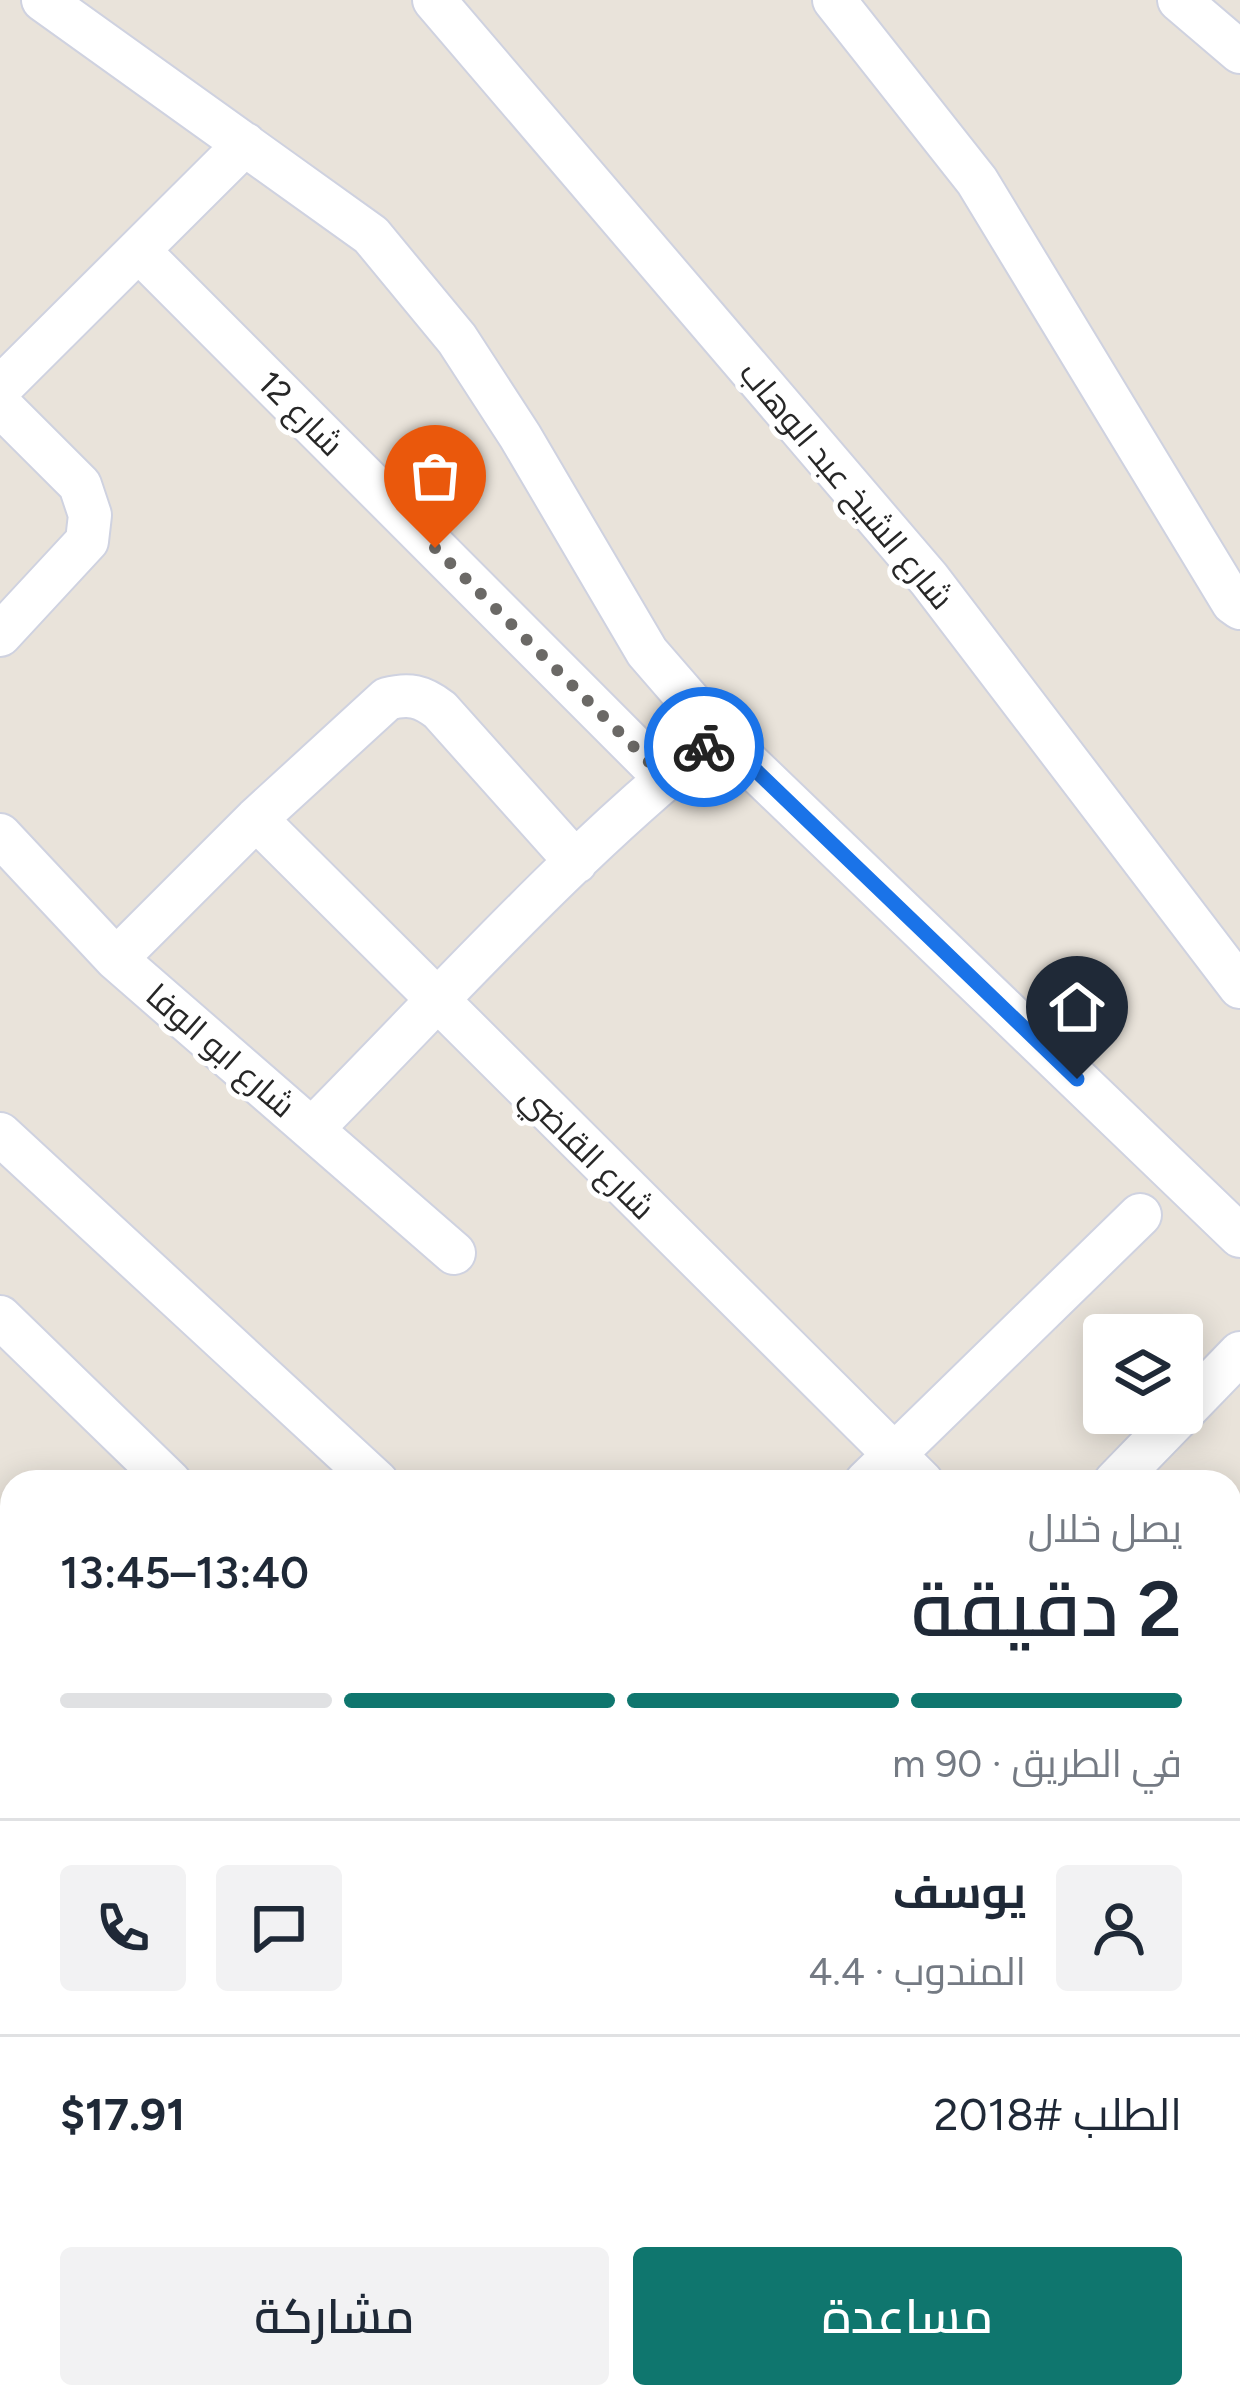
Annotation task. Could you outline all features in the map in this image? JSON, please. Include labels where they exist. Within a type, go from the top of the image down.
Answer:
[{"type":"street","points":[[43,0],[370,235],[457,339],[647,652],[719,735],[1240,1236]]},
{"type":"street","name":"شارع الشيخ عبد الوهاب","points":[[434,0],[929,579],[1240,987]]},
{"type":"street","points":[[834,0],[977,181],[1240,608]]},
{"type":"street","points":[[1179,0],[1240,52]]},
{"type":"street","points":[[0,388],[245,144]]},
{"type":"street","name":"شارع 12","points":[[140,252],[665,778]]},
{"type":"street","points":[[0,405],[80,484],[91,515],[87,541],[0,635]]},
{"type":"street","points":[[116,959],[256,819],[387,699],[406,694],[425,698],[440,710],[575,862]]},
{"type":"street","points":[[312,1130],[575,862],[719,735]]},
{"type":"street","name":"شارع القاضي","points":[[256,819],[891,1470]]},
{"type":"street","name":"شارع ابو الوفا","points":[[0,836],[116,959],[454,1253]]},
{"type":"street","points":[[0,1133],[364,1470]]},
{"type":"street","points":[[897,1470],[1140,1215]]},
{"type":"street","points":[[0,1317],[158,1470]]},
{"type":"street","points":[[1203,1391],[1240,1353]]},
{"type":"street","points":[[1127,1470],[1162,1434]]},
{"type":"way so far","points":[[435,548],[665,778],[704,747]]},
{"type":"route","points":[[704,747],[719,735],[1077,1079]]}]
